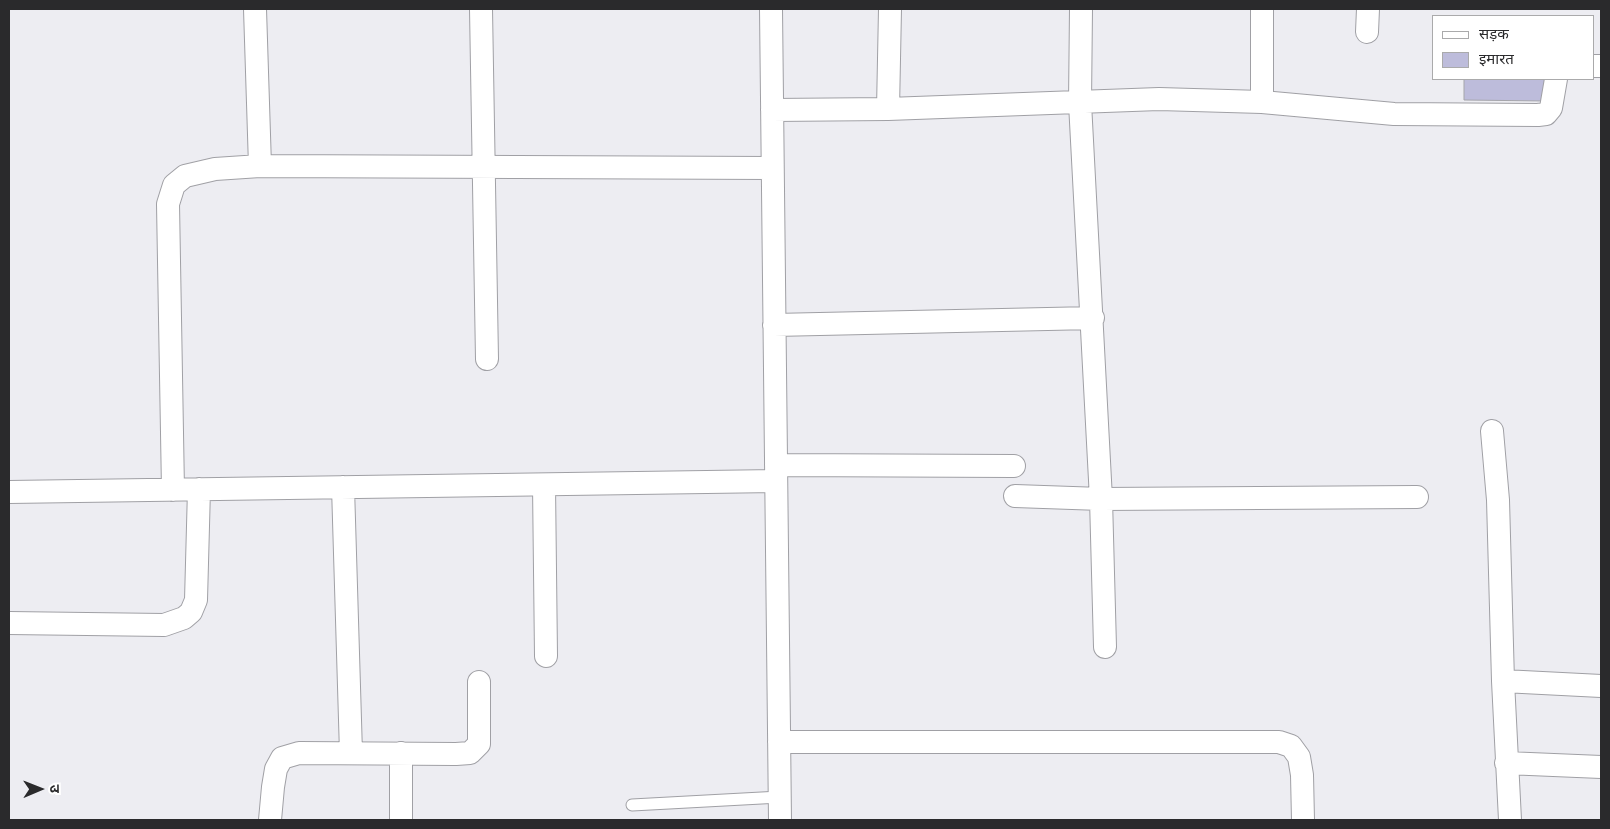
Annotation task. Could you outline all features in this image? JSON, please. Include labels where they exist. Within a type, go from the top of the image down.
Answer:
[{"type":"street","points":[[255,9],[260,166]]},
{"type":"street","points":[[481,9],[487,359]]},
{"type":"street","points":[[771,9],[780,820]]},
{"type":"street","points":[[888,109],[890,9]]},
{"type":"street","points":[[1081,9],[1080,102],[1093,318],[1101,499],[1104,647]]},
{"type":"street","points":[[1262,9],[1262,102]]},
{"type":"street","points":[[1367,32],[1368,9]]},
{"type":"street","points":[[772,110],[888,109],[1159,99],[1262,102],[1394,114],[1538,116],[1546,114],[1551,108],[1556,80]]},
{"type":"street","points":[[173,490],[168,204],[174,185],[185,176],[215,169],[260,166],[772,168]]},
{"type":"street","points":[[774,325],[1093,318]]},
{"type":"street","points":[[1492,431],[1498,500],[1506,764],[1510,820]]},
{"type":"street","points":[[9,492],[544,484],[776,473],[1014,466]]},
{"type":"street","points":[[544,484],[546,656]]},
{"type":"street","points":[[343,487],[352,753]]},
{"type":"street","points":[[9,623],[164,625],[184,618],[191,612],[196,600],[199,489]]},
{"type":"street","points":[[1015,496],[1101,499],[1417,497]]},
{"type":"street","points":[[1503,681],[1601,686]]},
{"type":"street","points":[[270,820],[276,769],[282,758],[298,753],[470,753],[479,744],[479,682]]},
{"type":"street","points":[[779,742],[1279,742],[1291,746],[1299,758],[1302,775],[1303,820]]},
{"type":"street","points":[[400,820],[401,753]]},
{"type":"street","points":[[1506,764],[1601,767]]},
{"type":"lane","points":[[632,805],[780,797]]},
{"type":"building","points":[[1464,80],[1545,80],[1545,101],[1464,100]]}]
